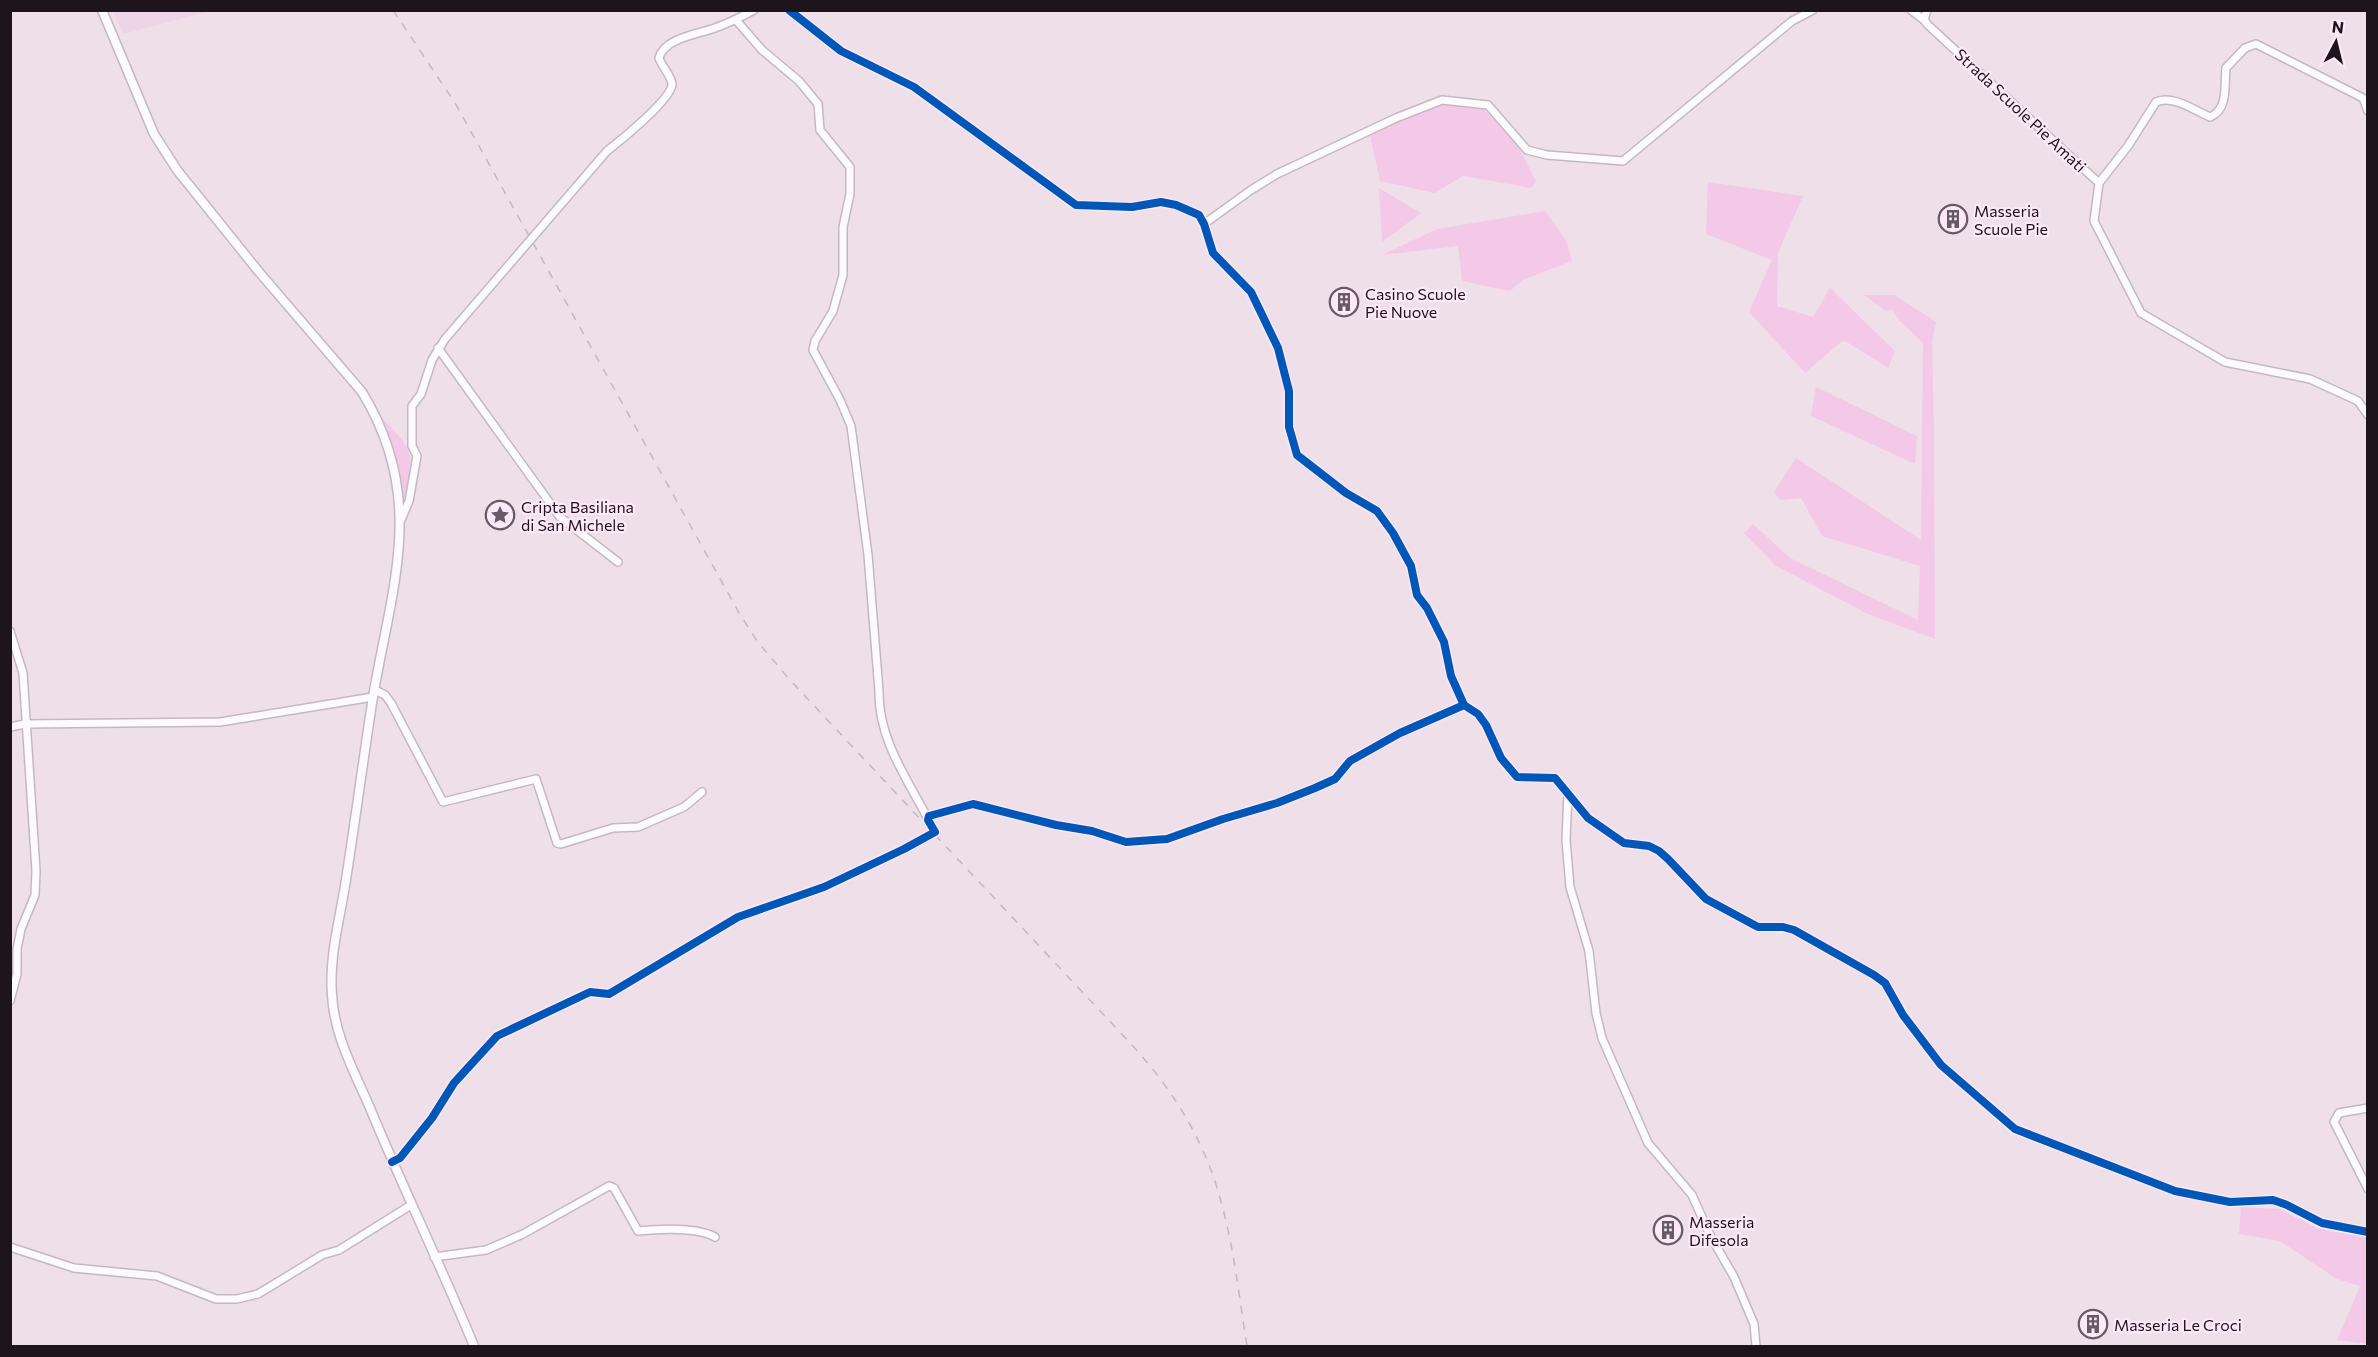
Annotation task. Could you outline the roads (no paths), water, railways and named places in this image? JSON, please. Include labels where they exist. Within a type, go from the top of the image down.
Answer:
[{"type":"main road","points":[[102,10],[150,126],[167,156],[259,272],[343,367],[372,408],[392,459],[397,480],[401,520],[400,540],[343,900],[332,954],[331,994],[335,1024],[392,1162],[474,1347]]},
{"type":"street","points":[[401,520],[408,507],[417,456],[412,446],[412,406],[421,394],[438,348],[607,151],[628,136],[670,92],[671,80],[659,58],[662,51],[677,41],[736,20],[754,10]]},
{"type":"street","points":[[789,10],[841,51],[914,87],[1076,205],[1132,207],[1161,202],[1176,205],[1199,215],[1213,253],[1251,292],[1278,348],[1288,391],[1289,427],[1297,455],[1346,493],[1377,511],[1399,543],[1411,566],[1417,595],[1427,608],[1444,642],[1451,676],[1464,705],[1478,714],[1486,725],[1501,758],[1517,777],[1555,778],[1588,818],[1624,843],[1649,846],[1659,851],[1706,899],[1720,908],[1758,927],[1782,927],[1794,930],[1885,983],[1903,1015],[1941,1065],[2015,1129],[2175,1191],[2230,1202],[2273,1200],[2288,1205],[2322,1223],[2367,1232]]},
{"type":"street","points":[[1204,224],[1277,174],[1396,118],[1442,100],[1488,105],[1527,150],[1547,155],[1623,161],[1792,21],[1813,10]]},
{"type":"street","name":"Strada Scuole Pie Amati","points":[[1911,10],[2099,183],[2094,221],[2140,313],[2225,362],[2310,379],[2358,401],[2367,415]]},
{"type":"street","points":[[1924,20],[1927,10]]},
{"type":"street","points":[[392,1162],[400,1158],[432,1118],[454,1083],[500,1034],[590,992],[609,994],[738,916],[824,887],[935,832],[889,747],[878,712],[868,555],[851,426],[813,350],[814,341],[833,311],[843,275],[843,227],[850,194],[850,167],[820,130],[818,104],[799,81],[762,50],[736,20]]},
{"type":"street","points":[[2099,183],[2128,146],[2156,102],[2163,98],[2210,117],[2214,116],[2225,99],[2226,68],[2246,48],[2256,44],[2363,98],[2367,111]]},
{"type":"street","points":[[438,348],[560,518],[618,561]]},
{"type":"street","points":[[10,631],[23,672],[36,871],[35,895],[21,929],[17,949],[17,974],[10,1001]]},
{"type":"street","points":[[10,727],[25,724],[219,722],[374,694],[385,695],[443,802],[536,779],[558,843],[561,844],[613,828],[638,827],[684,807],[702,792]]},
{"type":"street","points":[[927,817],[973,804],[1056,825],[1092,831],[1126,842],[1167,839],[1277,803],[1335,779],[1350,761],[1400,733],[1464,705]]},
{"type":"street","points":[[1568,792],[1566,824],[1570,887],[1589,951],[1595,1006],[1602,1038],[1648,1143],[1692,1195],[1711,1237],[1734,1277],[1754,1324],[1756,1347]]},
{"type":"street","points":[[2367,1108],[2339,1113],[2334,1122],[2367,1189]]},
{"type":"street","points":[[434,1257],[486,1250],[523,1234],[609,1186],[614,1188],[638,1231],[668,1228],[681,1232],[707,1233],[714,1237]]},
{"type":"street","points":[[10,1247],[74,1268],[156,1276],[216,1299],[237,1299],[258,1294],[322,1255],[339,1250],[411,1205]]},
{"type":"railway","points":[[393,10],[455,103],[738,611],[757,641],[789,679],[1132,1045],[1173,1097],[1196,1135],[1220,1198],[1233,1253],[1247,1346]]},
{"type":"place","name":"Masseria Scuole Pie","points":[[1953,219]]},
{"type":"place","name":"Casino Scuole Pie Nuove","points":[[1344,302]]},
{"type":"place","name":"Cripta Basiliana di San Michele","points":[[500,515]]},
{"type":"place","name":"Masseria Difesola","points":[[1668,1230]]},
{"type":"place","name":"Masseria Le Croci","points":[[2093,1324]]}]
